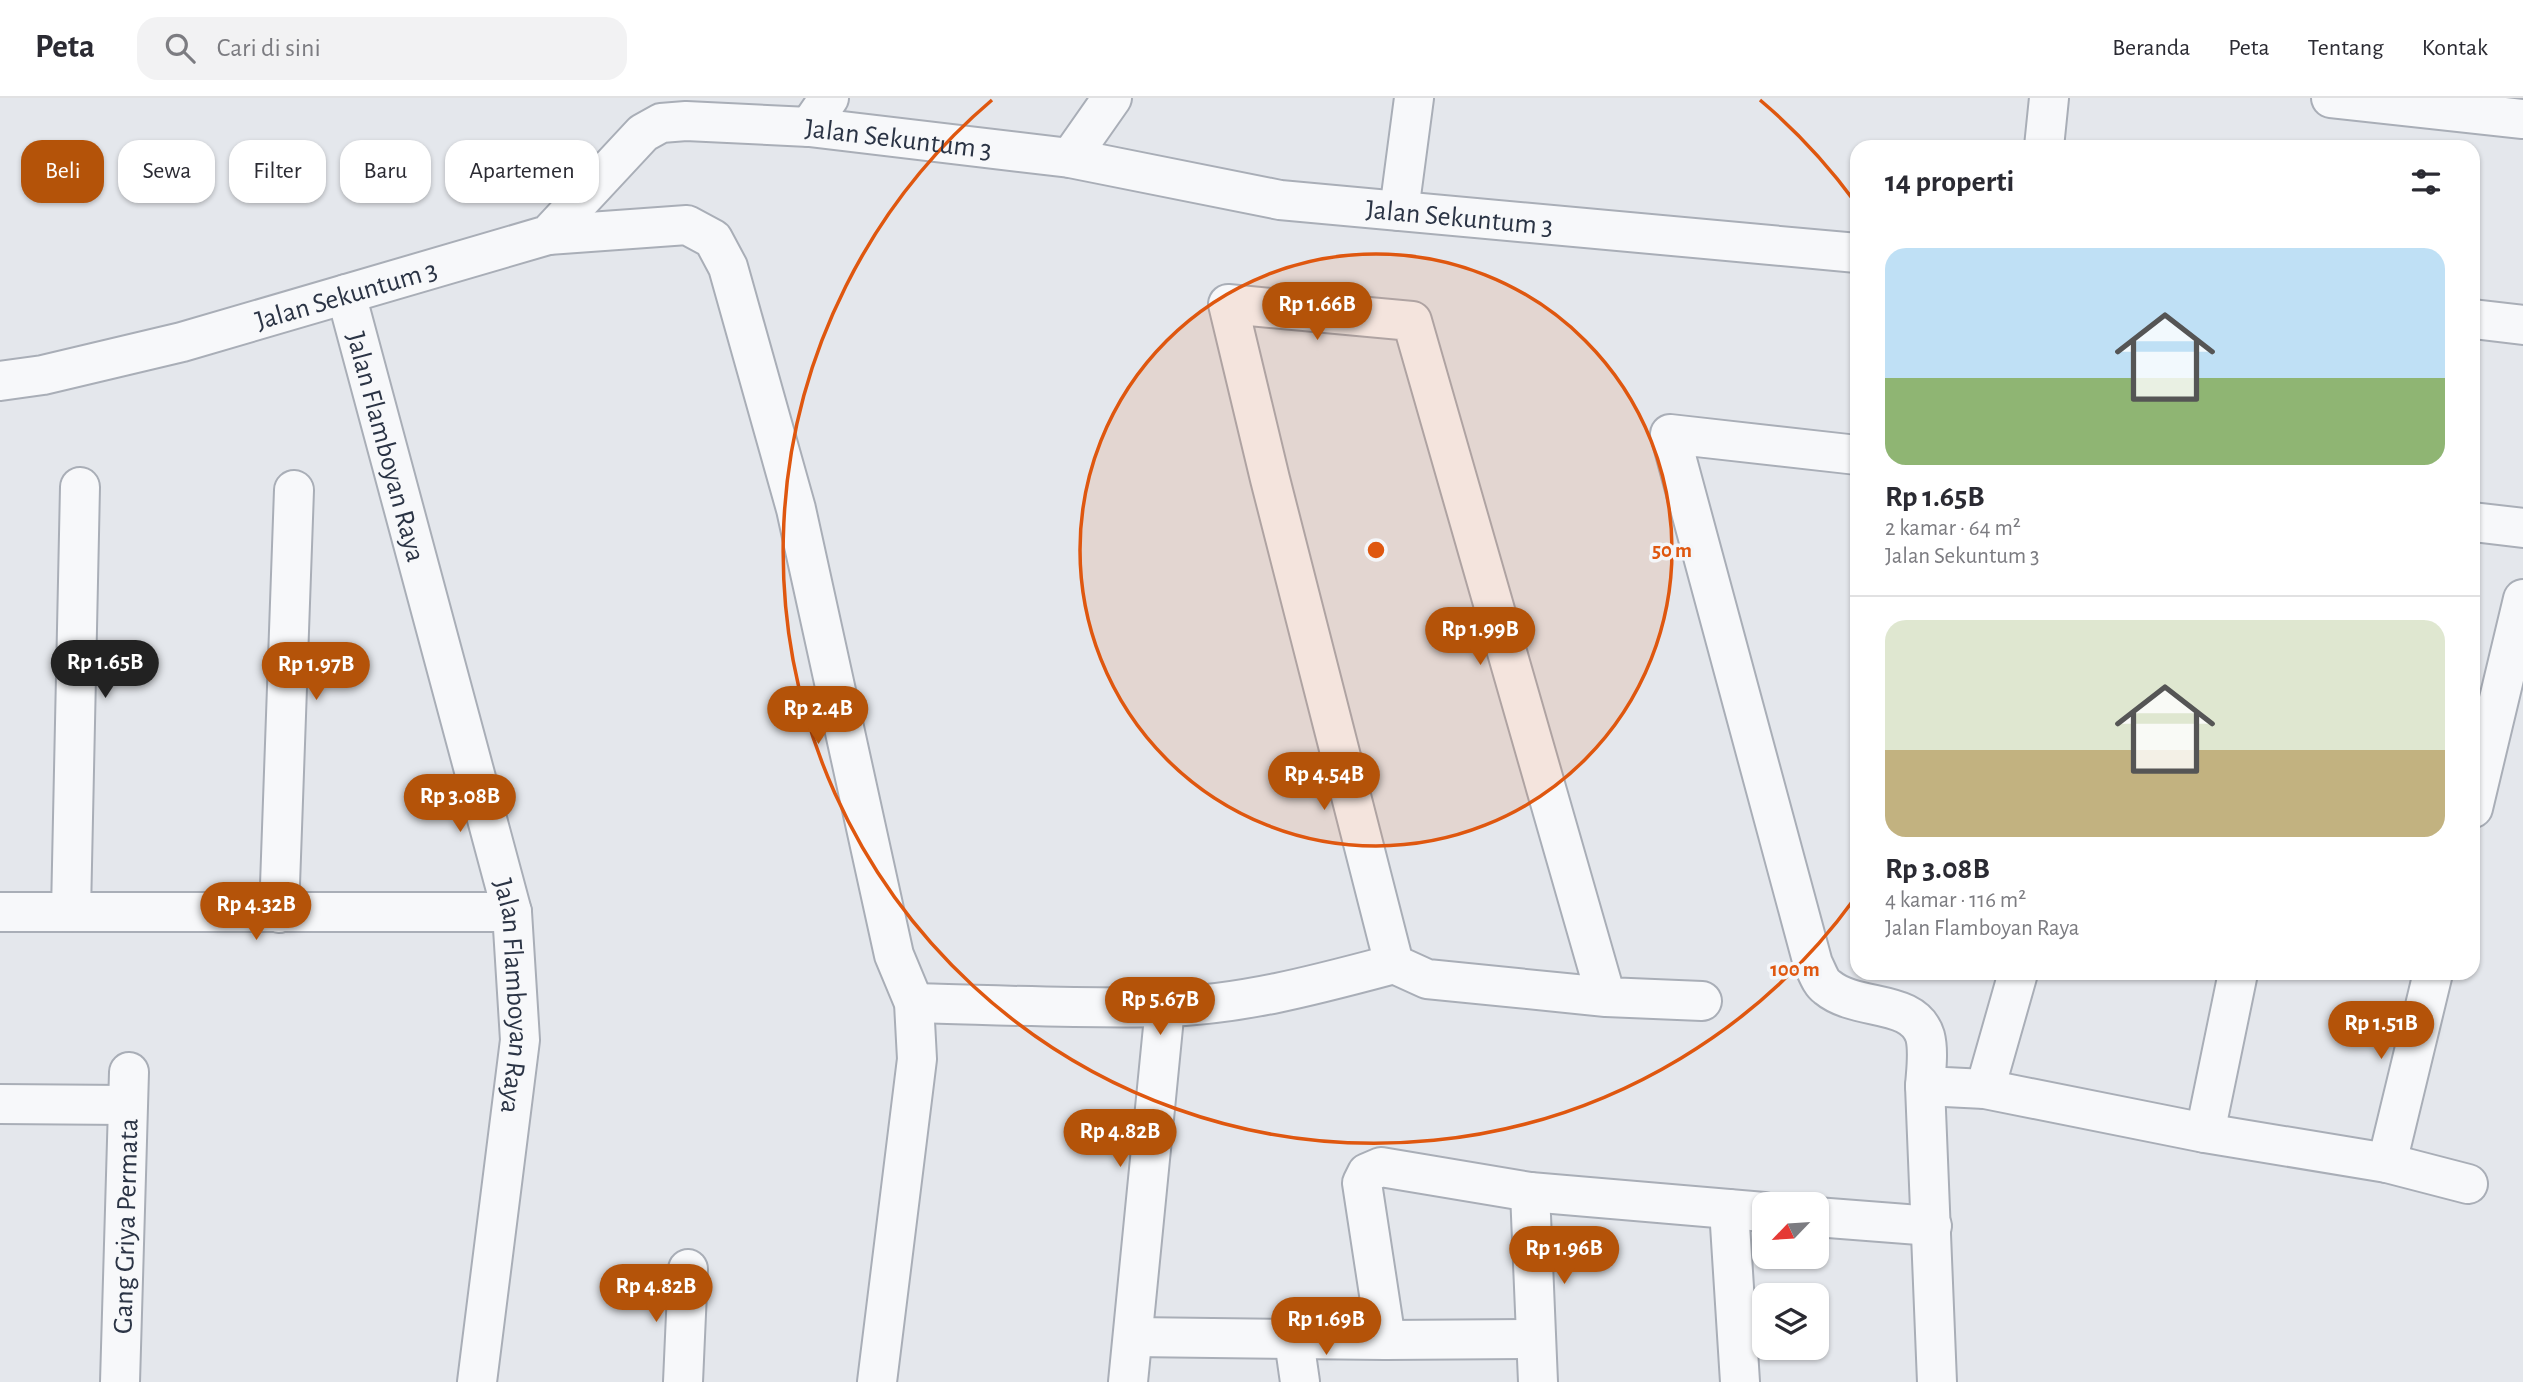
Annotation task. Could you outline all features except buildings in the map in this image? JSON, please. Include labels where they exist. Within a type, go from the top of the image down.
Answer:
[{"type":"street","points":[[1070,158],[1112,98]]},
{"type":"street","points":[[1399,211],[1414,98]]},
{"type":"street","points":[[2045,140],[2049,98]]},
{"type":"street","points":[[2331,98],[2523,119]]},
{"type":"street","name":"Jalan Sekuntum 3","points":[[0,381],[43,375],[182,342],[548,235],[643,133],[661,123],[686,121],[819,112],[1280,200],[1850,252]]},
{"type":"street","points":[[548,235],[687,225],[713,240],[728,267],[796,509],[894,955],[914,1003],[918,1059],[877,1382]]},
{"type":"street","name":"Jalan Flamboyan Raya","points":[[346,294],[512,912],[520,1040],[477,1382]]},
{"type":"street","points":[[1394,964],[1269,479],[1228,304],[1412,321],[1606,997]]},
{"type":"street","points":[[2480,320],[2523,325]]},
{"type":"street","points":[[1850,454],[1670,434],[1813,964],[1824,985],[1846,999],[1907,1013],[1920,1023],[1926,1040],[1925,1086],[1937,1382]]},
{"type":"street","points":[[71,912],[80,486]]},
{"type":"street","points":[[279,913],[293,490]]},
{"type":"street","points":[[2480,523],[2523,528]]},
{"type":"street","points":[[2480,746],[2484,711],[2523,599]]},
{"type":"street","points":[[0,912],[512,912]]},
{"type":"street","points":[[914,1003],[1165,1007],[1218,1003],[1316,985],[1394,964],[1427,979],[1606,997],[1702,1001]]},
{"type":"street","points":[[1984,1089],[2014,980]]},
{"type":"street","points":[[2205,1133],[2237,980]]},
{"type":"street","points":[[2386,1163],[2431,980]]},
{"type":"street","points":[[1128,1382],[1165,1007]]},
{"type":"street","points":[[1925,1086],[1984,1089],[2205,1133],[2386,1163],[2468,1184]]},
{"type":"street","name":"Gang Griya Permata","points":[[0,1104],[128,1089],[120,1382]]},
{"type":"street","points":[[1386,1340],[1362,1183],[1367,1172],[1381,1167],[1530,1192],[1747,1211],[1740,1382]]},
{"type":"street","points":[[1530,1192],[1538,1382]]},
{"type":"street","points":[[1829,1218],[1932,1226]]},
{"type":"street","points":[[683,1382],[688,1269]]},
{"type":"street","points":[[1133,1337],[1536,1339]]},
{"type":"street","points":[[1294,1339],[1300,1382]]}]
